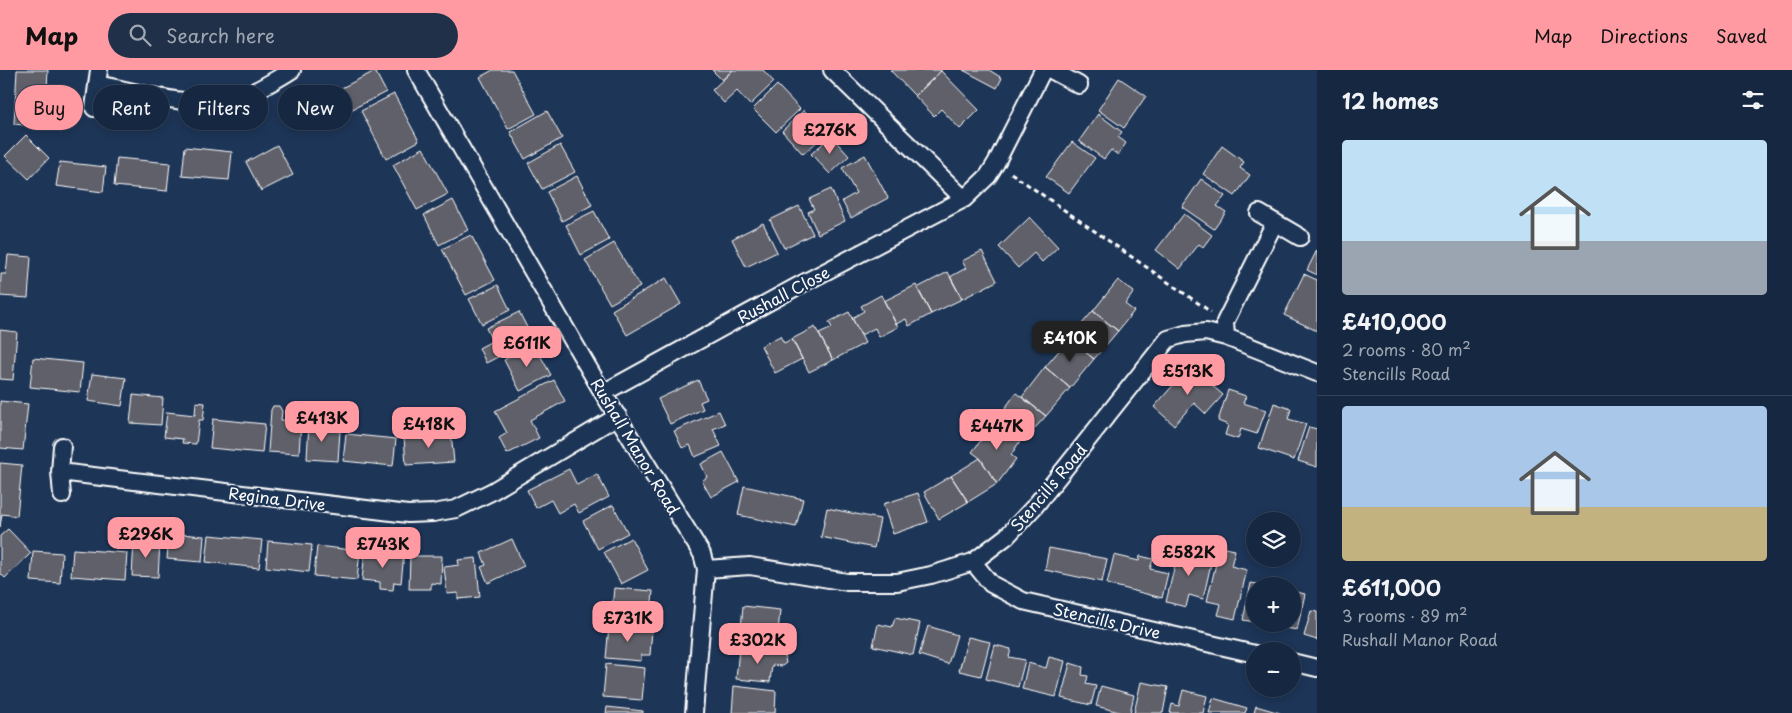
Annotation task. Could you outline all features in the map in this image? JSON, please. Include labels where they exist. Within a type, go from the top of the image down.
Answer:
[{"type":"street","points":[[98,77],[186,102],[208,103],[228,101],[245,96],[292,70]]},
{"type":"street","name":"Rushall Manor Road","points":[[416,70],[603,393],[702,554],[706,570],[694,713]]},
{"type":"street","points":[[832,70],[964,199]]},
{"type":"street","name":"Rushall Close","points":[[603,393],[796,287],[964,199],[988,176],[1043,70]]},
{"type":"street","points":[[1051,70],[1080,85]]},
{"type":"street","points":[[1259,213],[1300,237]]},
{"type":"street","points":[[1226,329],[1275,222]]},
{"type":"street","name":"Stencills Road","points":[[706,570],[750,566],[847,582],[897,582],[931,575],[973,562],[1007,536],[1035,506],[1168,339],[1186,334],[1226,329],[1317,373]]},
{"type":"street","name":"Regina Drive","points":[[60,472],[408,514],[433,513],[456,509],[491,492],[618,416]]},
{"type":"street","points":[[62,446],[60,472],[62,495]]},
{"type":"street","name":"Stencills Drive","points":[[973,562],[991,584],[1023,601],[1246,652]]},
{"type":"street","points":[[1301,664],[1317,668]]},
{"type":"path","points":[[996,162],[1226,329]]},
{"type":"building","points":[[17,70],[48,70],[47,85],[16,85]]},
{"type":"building","points":[[493,70],[512,70],[536,114],[508,129],[480,77]]},
{"type":"building","points":[[712,70],[733,70],[722,80]]},
{"type":"building","points":[[733,70],[763,70],[774,82],[750,105],[737,91],[724,103],[712,90]]},
{"type":"building","points":[[890,70],[941,70],[941,71],[915,96]]},
{"type":"building","points":[[963,70],[989,70],[1002,78],[997,88]]},
{"type":"building","points":[[375,71],[386,92],[352,109],[352,85],[347,85]]},
{"type":"building","points":[[941,71],[979,110],[960,129],[941,109],[934,116],[915,96]]},
{"type":"building","points":[[1119,78],[1146,96],[1124,128],[1098,110]]},
{"type":"building","points":[[777,85],[800,109],[776,132],[753,109]]},
{"type":"building","points":[[394,94],[419,141],[386,159],[361,111]]},
{"type":"building","points":[[804,110],[826,134],[803,154],[782,131]]},
{"type":"building","points":[[547,111],[562,138],[525,159],[510,132]]},
{"type":"building","points":[[1098,114],[1122,132],[1118,137],[1126,143],[1118,155],[1111,150],[1104,159],[1079,141]]},
{"type":"building","points":[[26,135],[49,158],[29,179],[5,156]]},
{"type":"building","points":[[831,136],[849,156],[830,174],[811,154]]},
{"type":"building","points":[[1072,142],[1095,158],[1069,193],[1046,177]]},
{"type":"building","points":[[277,145],[293,175],[261,191],[246,162]]},
{"type":"building","points":[[560,145],[575,172],[542,189],[528,163]]},
{"type":"building","points":[[1222,146],[1244,162],[1240,168],[1250,175],[1235,196],[1203,174]]},
{"type":"building","points":[[185,147],[232,152],[229,180],[182,176]]},
{"type":"building","points":[[423,148],[448,194],[417,210],[393,165]]},
{"type":"building","points":[[865,155],[888,198],[851,218],[842,201],[856,193],[842,168]]},
{"type":"building","points":[[117,158],[170,163],[167,191],[114,186]]},
{"type":"building","points":[[60,162],[106,167],[103,192],[56,186]]},
{"type":"building","points":[[577,176],[592,205],[562,221],[547,192]]},
{"type":"building","points":[[1201,179],[1225,196],[1217,206],[1226,212],[1214,229],[1182,207]]},
{"type":"building","points":[[831,189],[845,221],[818,234],[808,212],[814,209],[809,199]]},
{"type":"building","points":[[453,200],[468,230],[439,245],[424,215]]},
{"type":"building","points":[[799,206],[813,234],[784,248],[770,220]]},
{"type":"building","points":[[594,211],[609,240],[581,255],[566,225]]},
{"type":"building","points":[[1184,214],[1212,235],[1203,247],[1199,244],[1180,269],[1156,250]]},
{"type":"building","points":[[1030,217],[1058,247],[1042,262],[1034,253],[1018,268],[999,247]]},
{"type":"building","points":[[763,223],[777,252],[746,267],[732,239]]},
{"type":"building","points":[[471,235],[495,280],[466,295],[442,249]]},
{"type":"building","points":[[614,243],[640,287],[610,304],[585,260]]},
{"type":"building","points":[[1317,250],[1317,275],[1307,270]]},
{"type":"building","points":[[982,251],[997,281],[962,299],[950,277],[966,268],[962,261]]},
{"type":"building","points":[[8,255],[31,257],[28,298],[0,296],[1,274],[6,274]]},
{"type":"building","points":[[948,272],[962,299],[931,314],[917,288]]},
{"type":"building","points":[[1304,274],[1317,280],[1317,331],[1284,315]]},
{"type":"building","points":[[666,278],[681,304],[627,335],[612,310]]},
{"type":"building","points":[[1118,280],[1134,292],[1125,304],[1134,311],[1118,331],[1093,311]]},
{"type":"building","points":[[498,285],[510,310],[482,324],[469,299]]},
{"type":"building","points":[[916,285],[931,314],[909,326],[906,319],[896,324],[884,301]]},
{"type":"building","points":[[881,295],[898,327],[879,337],[875,328],[861,335],[852,318],[864,311],[861,306]]},
{"type":"building","points":[[1093,311],[1118,331],[1094,359],[1069,339]]},
{"type":"building","points":[[519,312],[533,339],[486,363],[479,348],[492,341],[486,328]]},
{"type":"building","points":[[849,312],[865,343],[833,360],[819,334],[832,328],[829,322]]},
{"type":"building","points":[[815,327],[833,360],[809,372],[792,339]]},
{"type":"building","points":[[0,330],[17,332],[13,380],[0,379]]},
{"type":"building","points":[[780,336],[784,343],[792,339],[802,359],[775,373],[761,346]]},
{"type":"building","points":[[1069,339],[1094,359],[1070,388],[1045,367]]},
{"type":"building","points":[[534,344],[551,375],[520,391],[504,360]]},
{"type":"building","points":[[33,358],[83,363],[80,392],[30,387]]},
{"type":"building","points":[[1190,366],[1223,395],[1206,414],[1194,403],[1174,425],[1154,407]]},
{"type":"building","points":[[1045,367],[1070,388],[1046,416],[1022,397]]},
{"type":"building","points":[[92,374],[126,378],[122,406],[88,401]]},
{"type":"building","points":[[554,380],[565,401],[530,420],[539,438],[507,454],[499,438],[507,433],[495,411]]},
{"type":"building","points":[[698,380],[707,399],[700,402],[703,409],[670,424],[658,399]]},
{"type":"building","points":[[1228,390],[1246,396],[1243,403],[1266,410],[1257,434],[1241,429],[1238,439],[1225,435],[1228,425],[1218,421]]},
{"type":"building","points":[[1016,393],[1046,416],[1035,428],[1024,420],[1013,435],[995,422]]},
{"type":"building","points":[[133,395],[163,398],[161,425],[130,423]]},
{"type":"building","points":[[0,401],[28,404],[23,450],[0,448]]},
{"type":"building","points":[[196,402],[205,403],[203,420],[199,420],[196,444],[182,443],[183,439],[164,437],[167,412],[195,415]]},
{"type":"building","points":[[1274,403],[1291,409],[1288,419],[1306,424],[1294,460],[1259,448]]},
{"type":"building","points":[[273,406],[279,406],[282,411],[281,420],[301,421],[299,454],[268,452],[271,410]]},
{"type":"building","points":[[719,411],[725,424],[713,429],[721,446],[695,457],[690,445],[682,448],[674,431]]},
{"type":"building","points":[[213,419],[265,424],[262,453],[210,448]]},
{"type":"building","points":[[312,419],[318,419],[321,422],[321,430],[340,431],[338,461],[307,459],[309,422]]},
{"type":"building","points":[[995,422],[1020,441],[1011,455],[1016,459],[997,484],[980,458],[972,452]]},
{"type":"building","points":[[1309,427],[1317,429],[1317,467],[1298,461]]},
{"type":"building","points":[[451,433],[454,462],[406,465],[404,437]]},
{"type":"building","points":[[346,434],[396,439],[393,466],[343,461]]},
{"type":"building","points":[[723,452],[739,482],[711,497],[702,481],[707,477],[701,464]]},
{"type":"building","points":[[980,458],[997,484],[968,502],[951,476]]},
{"type":"building","points":[[0,463],[22,465],[17,516],[2,514],[0,527]]},
{"type":"building","points":[[569,469],[577,485],[597,474],[609,497],[579,513],[574,504],[558,513],[551,500],[536,508],[527,490]]},
{"type":"building","points":[[951,476],[968,502],[939,519],[924,492]]},
{"type":"building","points":[[744,486],[803,499],[796,527],[738,515]]},
{"type":"building","points":[[918,493],[928,522],[893,534],[883,504]]},
{"type":"building","points":[[613,505],[628,533],[598,549],[583,521]]},
{"type":"building","points":[[827,508],[880,519],[874,548],[821,537]]},
{"type":"building","points":[[8,529],[31,553],[5,578],[0,573],[0,536]]},
{"type":"building","points":[[169,533],[204,536],[202,562],[167,559]]},
{"type":"building","points":[[209,535],[262,540],[259,568],[206,562]]},
{"type":"building","points":[[631,538],[648,570],[621,584],[604,552]]},
{"type":"building","points":[[512,539],[524,566],[488,583],[481,567],[486,565],[481,553]]},
{"type":"building","points":[[134,541],[160,542],[158,577],[132,576]]},
{"type":"building","points":[[268,541],[312,545],[309,572],[266,567]]},
{"type":"building","points":[[317,546],[360,551],[357,580],[314,576]]},
{"type":"building","points":[[1220,547],[1235,550],[1231,566],[1247,570],[1235,619],[1218,615],[1221,604],[1207,601]]},
{"type":"building","points":[[1049,548],[1107,559],[1102,582],[1045,570]]},
{"type":"building","points":[[1179,548],[1213,555],[1203,599],[1189,595],[1186,607],[1166,602]]},
{"type":"building","points":[[73,549],[127,553],[125,580],[71,576]]},
{"type":"building","points":[[33,551],[62,553],[60,583],[31,581]]},
{"type":"building","points":[[365,551],[404,554],[401,583],[394,582],[393,590],[380,589],[380,582],[362,580]]},
{"type":"building","points":[[1114,555],[1139,561],[1140,556],[1153,559],[1150,569],[1168,573],[1162,598],[1107,584]]},
{"type":"building","points":[[410,556],[442,556],[441,584],[431,583],[431,589],[409,589]]},
{"type":"building","points":[[476,558],[480,597],[458,599],[458,593],[447,594],[444,567],[459,565],[458,560]]},
{"type":"building","points":[[614,588],[653,591],[650,623],[611,619]]},
{"type":"building","points":[[1301,593],[1305,594],[1301,612]]},
{"type":"building","points":[[743,606],[780,610],[777,644],[740,640]]},
{"type":"building","points":[[1246,606],[1246,620],[1243,620]]},
{"type":"building","points":[[1311,611],[1317,612],[1317,640],[1304,636]]},
{"type":"building","points":[[895,618],[920,623],[913,655],[873,646],[878,624],[892,627]]},
{"type":"building","points":[[609,626],[652,630],[650,655],[641,655],[641,661],[606,658]]},
{"type":"building","points":[[928,626],[957,635],[948,664],[919,655]]},
{"type":"building","points":[[968,637],[990,642],[981,676],[959,671]]},
{"type":"building","points":[[995,645],[1011,649],[1009,657],[1025,660],[1018,687],[986,679]]},
{"type":"building","points":[[739,649],[784,653],[786,663],[782,666],[772,665],[770,682],[736,679]]},
{"type":"building","points":[[1049,657],[1065,661],[1056,697],[1022,689],[1028,663],[1046,668]]},
{"type":"building","points":[[1070,663],[1083,667],[1082,675],[1088,676],[1086,684],[1096,686],[1091,705],[1061,698]]},
{"type":"building","points":[[606,664],[645,668],[642,700],[603,697]]},
{"type":"building","points":[[1141,682],[1168,687],[1163,713],[1134,713]]},
{"type":"building","points":[[734,686],[776,691],[775,713],[732,713]]},
{"type":"building","points":[[1101,686],[1134,695],[1130,713],[1096,706]]},
{"type":"building","points":[[1183,690],[1207,696],[1203,713],[1170,713],[1172,704],[1179,706]]},
{"type":"building","points":[[1213,698],[1247,708],[1245,713],[1209,713]]},
{"type":"building","points":[[1256,706],[1280,713],[1254,713]]},
{"type":"building","points":[[607,707],[643,711],[643,713],[606,713]]}]
